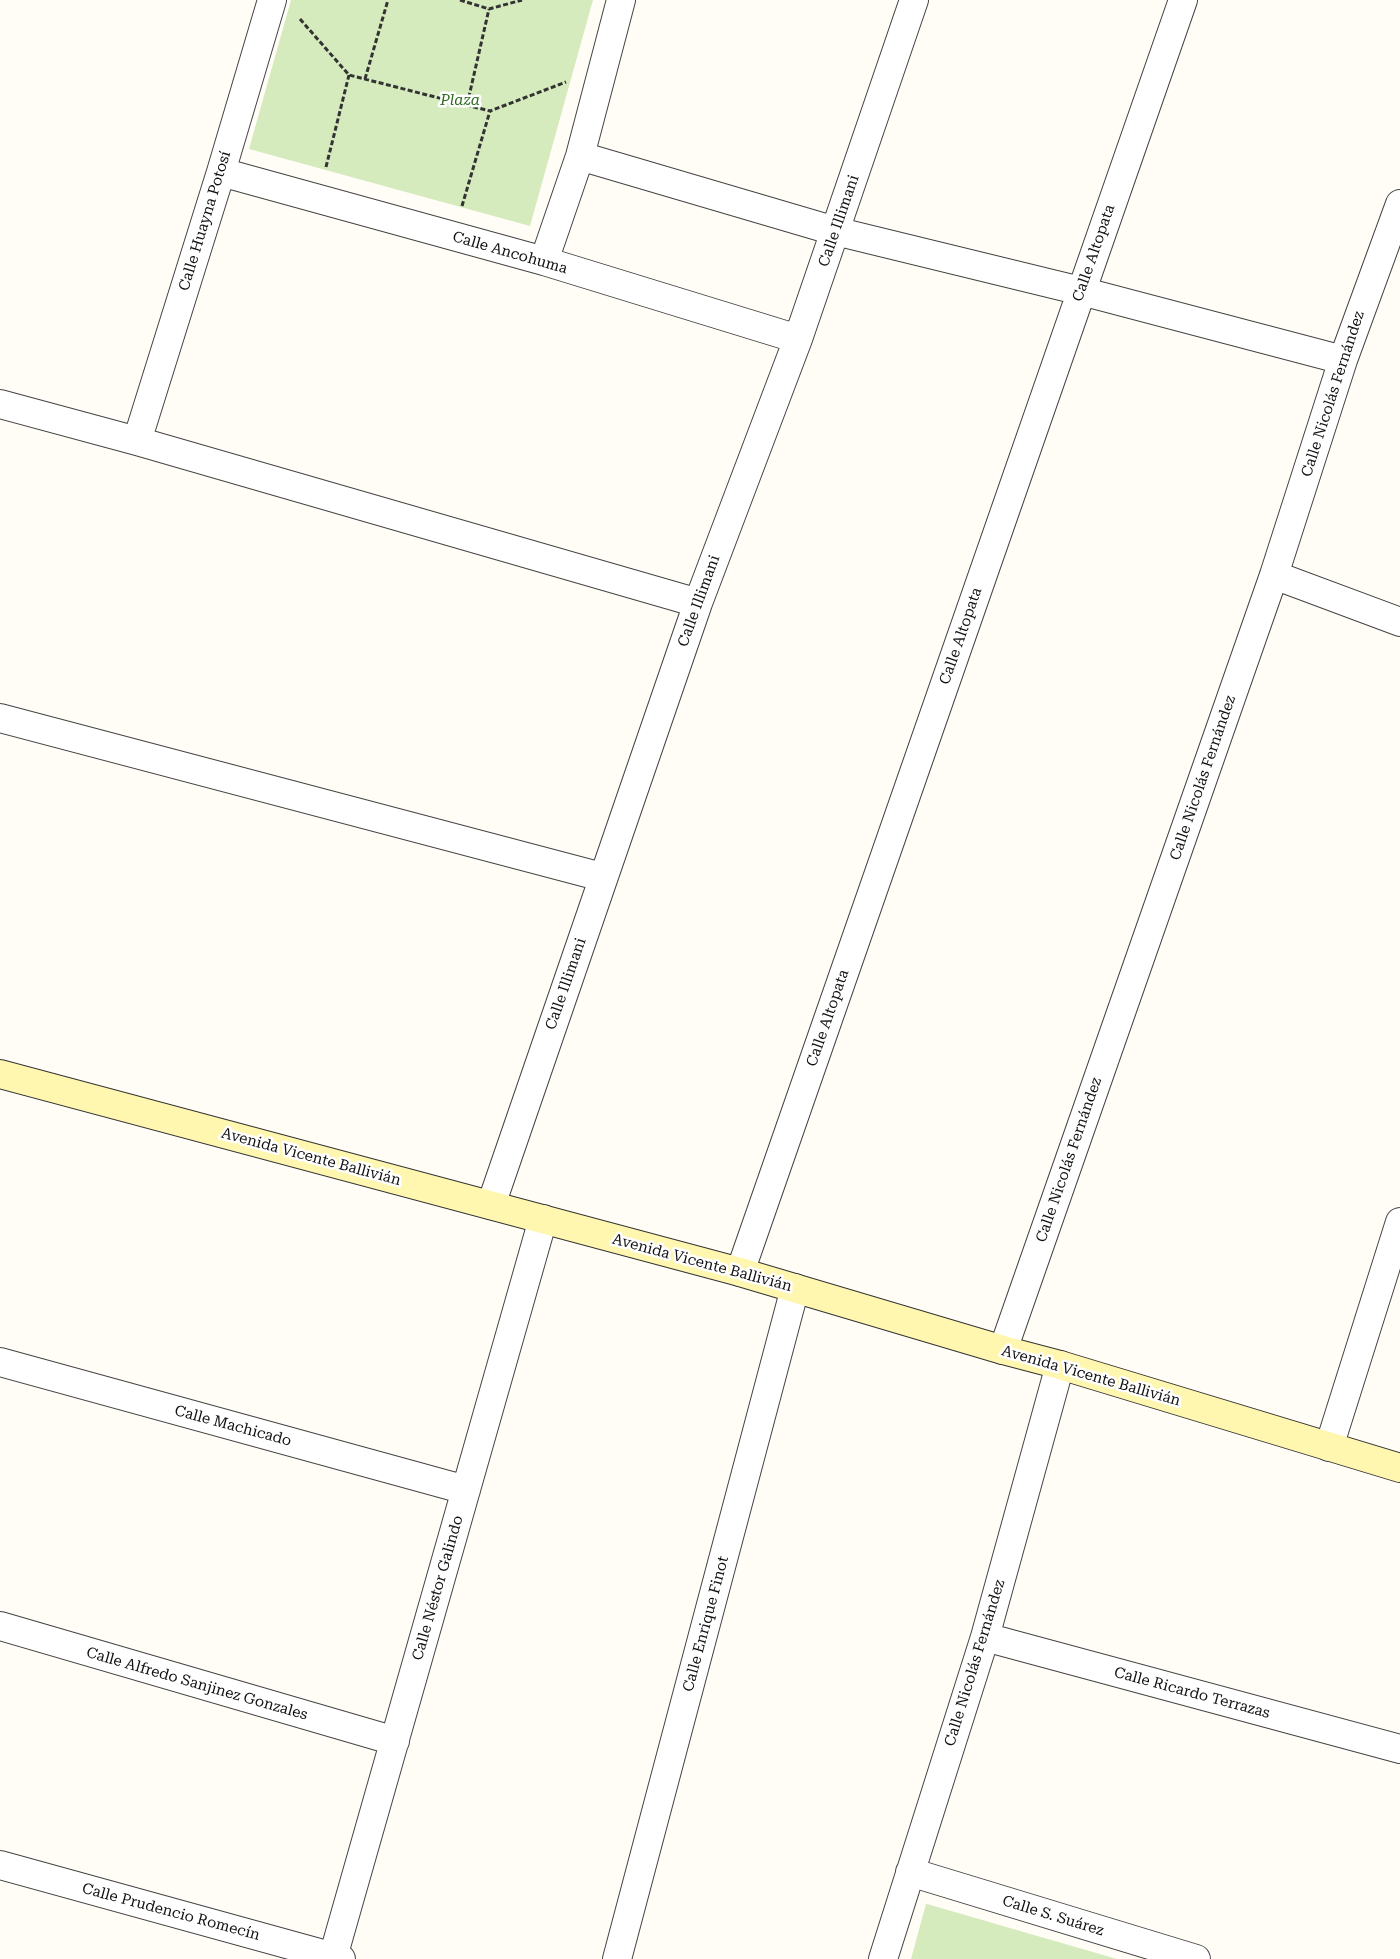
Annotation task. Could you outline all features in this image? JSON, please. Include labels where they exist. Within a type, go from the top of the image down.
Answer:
[{"type":"street","name":"Calle Huayna Potosí","points":[[137,441],[272,0]]},
{"type":"street","points":[[544,262],[580,156],[620,0]]},
{"type":"street","name":"Calle Illimani","points":[[491,1205],[698,603],[798,339],[914,0]]},
{"type":"street","name":"Calle Altopata","points":[[740,1272],[1183,0]]},
{"type":"street","points":[[580,156],[836,231],[1081,291],[1343,360]]},
{"type":"street","name":"Calle Ancohuma","points":[[220,172],[544,262],[798,339]]},
{"type":"street","name":"Calle Nicolás Fernández","points":[[1003,1350],[1274,575],[1343,360],[1400,204]]},
{"type":"street","points":[[0,404],[137,441],[698,603]]},
{"type":"street","points":[[1274,575],[1400,622]]},
{"type":"street","points":[[0,718],[602,878]]},
{"type":"street","name":"Avenida Vicente Ballivián","points":[[0,1074],[740,1272],[1003,1350],[1060,1365],[1400,1468]]},
{"type":"street","name":"Calle Néstor Galindo","points":[[337,1958],[395,1741],[543,1219]]},
{"type":"street","points":[[1329,1447],[1400,1222]]},
{"type":"street","name":"Calle Enrique Finot","points":[[618,1959],[796,1288]]},
{"type":"street","name":"Calle Machicado","points":[[0,1362],[466,1490]]},
{"type":"street","name":"Calle Nicolás Fernández","points":[[883,1959],[985,1637],[1060,1365]]},
{"type":"street","name":"Calle Alfredo Sanjinez Gonzales","points":[[0,1626],[395,1741]]},
{"type":"street","name":"Calle Ricardo Terrazas","points":[[985,1637],[1400,1749]]},
{"type":"street","name":"Calle Prudencio Romecín","points":[[0,1865],[337,1958]]},
{"type":"street","name":"Calle S. Suárez","points":[[910,1872],[1196,1959]]},
{"type":"path","points":[[365,79],[388,0]]},
{"type":"path","points":[[460,0],[489,9],[522,0]]},
{"type":"path","points":[[467,105],[489,9]]},
{"type":"path","points":[[296,13],[349,75],[490,112],[571,80]]},
{"type":"path","points":[[325,170],[349,75]]},
{"type":"path","points":[[462,207],[490,112]]},
{"type":"green space","name":"Plaza","points":[[291,0],[593,0],[530,226],[249,149]]},
{"type":"green space","points":[[927,1904],[1117,1959],[911,1959]]}]
